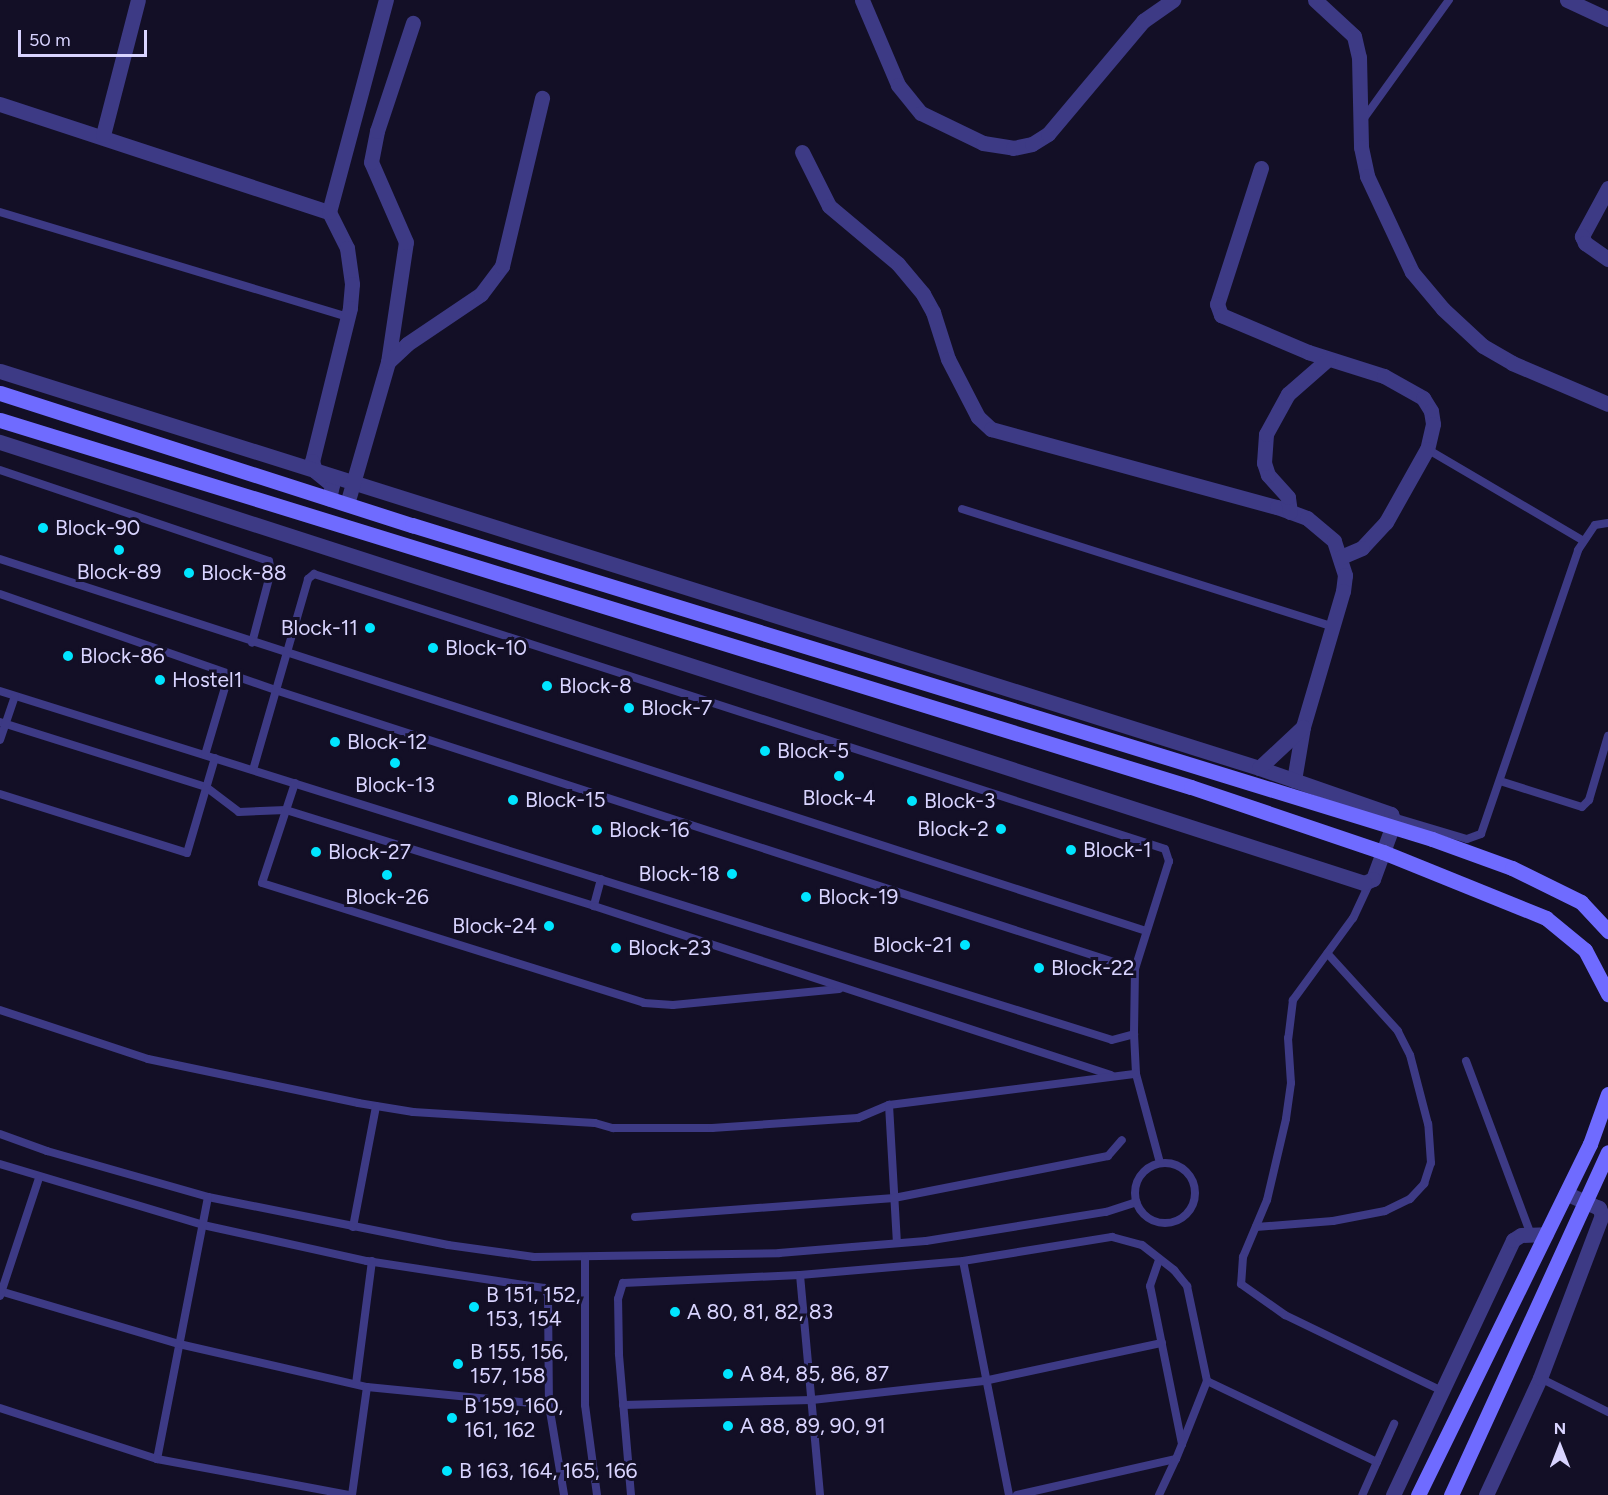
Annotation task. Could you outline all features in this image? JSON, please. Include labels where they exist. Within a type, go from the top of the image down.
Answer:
[{"type":"main road","points":[[0,393],[329,499],[1393,822],[1512,868],[1581,903],[1608,931]]},
{"type":"main road","points":[[0,420],[1191,787],[1383,852],[1546,918],[1585,950],[1608,994]]},
{"type":"main road","points":[[1418,1495],[1539,1234],[1566,1193],[1608,1094]]},
{"type":"main road","points":[[1451,1495],[1608,1152]]},
{"type":"street","points":[[103,135],[138,0]]},
{"type":"street","points":[[329,499],[330,482],[315,471],[313,456],[348,317],[351,263],[329,212],[386,0]]},
{"type":"street","points":[[862,0],[898,85],[921,113],[983,143],[1013,148],[1032,144],[1047,134],[1143,21],[1173,0]]},
{"type":"street","points":[[1315,0],[1354,36],[1359,57],[1361,122],[1367,176],[1380,209],[1412,272],[1443,309],[1483,346],[1512,363],[1608,404]]},
{"type":"street","points":[[1567,0],[1608,19]]},
{"type":"street","points":[[347,504],[388,362],[406,242],[371,162],[377,131],[413,23]]},
{"type":"street","points":[[388,362],[406,344],[493,282],[502,266],[542,98]]},
{"type":"street","points":[[0,104],[103,135],[149,154],[329,212]]},
{"type":"street","points":[[802,152],[829,206],[891,258],[923,294],[933,312],[948,358],[978,417],[991,429],[1290,512],[1322,528],[1341,557],[1343,591],[1302,727],[1294,780]]},
{"type":"street","points":[[1261,168],[1218,310],[1228,319],[1328,359],[1384,376],[1423,398],[1433,424],[1427,449],[1374,537],[1341,557]]},
{"type":"street","points":[[1608,188],[1582,236],[1608,259]]},
{"type":"street","points":[[1290,512],[1288,496],[1268,475],[1264,463],[1266,434],[1288,394],[1328,359]]},
{"type":"street","points":[[0,371],[1259,768],[1294,780],[1393,822],[1370,882],[0,442]]},
{"type":"street","points":[[1259,768],[1302,727]]},
{"type":"street","points":[[1486,1495],[1540,1378],[1605,1215],[1587,1200],[1566,1193]]},
{"type":"street","points":[[1394,1495],[1513,1240],[1539,1234]]},
{"type":"lane","points":[[1361,122],[1449,0]]},
{"type":"lane","points":[[0,212],[348,317]]},
{"type":"lane","points":[[1427,449],[1582,540]]},
{"type":"lane","points":[[0,470],[269,561],[271,571],[252,643]]},
{"type":"lane","points":[[962,509],[1333,627]]},
{"type":"lane","points":[[1393,822],[1472,839],[1483,830],[1582,540],[1595,525],[1608,523]]},
{"type":"lane","points":[[0,559],[285,654],[1146,931]]},
{"type":"lane","points":[[253,770],[285,654],[311,575],[343,582],[1165,849],[1169,861],[1135,969],[1136,1074],[1160,1163]]},
{"type":"lane","points":[[0,594],[275,690],[1135,969]]},
{"type":"lane","points":[[205,755],[229,674]]},
{"type":"lane","points":[[0,691],[1112,1040],[1134,1035]]},
{"type":"lane","points":[[0,740],[3,723],[15,696]]},
{"type":"lane","points":[[3,723],[206,787],[239,812],[286,810],[594,906],[839,989],[1111,1076]]},
{"type":"lane","points":[[1500,781],[1582,807],[1589,800],[1608,736]]},
{"type":"lane","points":[[0,794],[187,853],[215,758]]},
{"type":"lane","points":[[295,783],[262,883],[644,1003],[673,1005],[839,989]]},
{"type":"lane","points":[[594,906],[601,879]]},
{"type":"lane","points":[[1370,882],[1353,918],[1300,987],[1290,1012],[1289,1103],[1267,1200],[1240,1272],[1241,1284],[1248,1292],[1285,1315],[1442,1391]]},
{"type":"lane","points":[[1256,1227],[1333,1221],[1385,1211],[1410,1199],[1424,1184],[1431,1163],[1428,1124],[1410,1055],[1398,1031],[1327,953]]},
{"type":"lane","points":[[0,1010],[148,1059],[376,1106],[595,1123],[613,1128],[712,1128],[858,1118],[889,1105],[970,1098],[1136,1074]]},
{"type":"lane","points":[[1466,1061],[1539,1234]]},
{"type":"lane","points":[[889,1105],[897,1243]]},
{"type":"lane","points":[[353,1227],[376,1106]]},
{"type":"lane","points":[[0,1134],[47,1151],[208,1197],[459,1247],[534,1257],[585,1258],[779,1253],[897,1243],[1106,1212],[1136,1202]]},
{"type":"lane","points":[[635,1217],[894,1198],[1108,1156],[1122,1140]]},
{"type":"lane","points":[[1160,1163],[1177,1165],[1191,1176],[1196,1192],[1192,1209],[1179,1220],[1161,1223],[1146,1216],[1136,1202],[1139,1177],[1160,1163]]},
{"type":"lane","points":[[0,1164],[39,1178],[203,1226],[372,1261],[544,1288],[548,1295],[549,1405],[564,1495]]},
{"type":"lane","points":[[39,1178],[1,1293],[179,1344],[367,1387],[549,1405]]},
{"type":"lane","points":[[157,1459],[208,1197]]},
{"type":"lane","points":[[631,1495],[622,1405],[618,1299],[622,1283],[800,1275],[963,1261],[1112,1237],[1142,1245],[1174,1270],[1187,1286],[1207,1381],[1159,1495]]},
{"type":"lane","points":[[585,1258],[585,1405],[597,1495]]},
{"type":"lane","points":[[1159,1260],[1150,1286],[1182,1444]]},
{"type":"lane","points":[[356,1384],[372,1261]]},
{"type":"lane","points":[[963,1261],[984,1381],[1009,1495]]},
{"type":"lane","points":[[800,1275],[820,1495]]},
{"type":"lane","points":[[622,1405],[812,1400],[984,1381],[1162,1343]]},
{"type":"lane","points":[[1540,1378],[1608,1412]]},
{"type":"lane","points":[[1207,1381],[1377,1462]]},
{"type":"lane","points":[[0,1407],[157,1459],[350,1495],[367,1387]]},
{"type":"lane","points":[[1362,1495],[1394,1424]]},
{"type":"lane","points":[[1017,1495],[1176,1459]]},
{"type":"place","name":"Block-90","points":[[43,528]]},
{"type":"place","name":"Block-89","points":[[119,550]]},
{"type":"place","name":"Block-88","points":[[189,573]]},
{"type":"place","name":"Block-11","points":[[370,628]]},
{"type":"place","name":"Block-10","points":[[433,648]]},
{"type":"place","name":"Block-86","points":[[68,656]]},
{"type":"place","name":"Hostel1","points":[[160,680]]},
{"type":"place","name":"Block-8","points":[[547,686]]},
{"type":"place","name":"Block-7","points":[[629,708]]},
{"type":"place","name":"Block-12","points":[[335,742]]},
{"type":"place","name":"Block-5","points":[[765,751]]},
{"type":"place","name":"Block-13","points":[[395,763]]},
{"type":"place","name":"Block-4","points":[[839,776]]},
{"type":"place","name":"Block-15","points":[[513,800]]},
{"type":"place","name":"Block-3","points":[[912,801]]},
{"type":"place","name":"Block-2","points":[[1001,829]]},
{"type":"place","name":"Block-16","points":[[597,830]]},
{"type":"place","name":"Block-1","points":[[1071,850]]},
{"type":"place","name":"Block-27","points":[[316,852]]},
{"type":"place","name":"Block-18","points":[[732,874]]},
{"type":"place","name":"Block-26","points":[[387,875]]},
{"type":"place","name":"Block-19","points":[[806,897]]},
{"type":"place","name":"Block-24","points":[[549,926]]},
{"type":"place","name":"Block-21","points":[[965,945]]},
{"type":"place","name":"Block-23","points":[[616,948]]},
{"type":"place","name":"Block-22","points":[[1039,968]]},
{"type":"place","name":"B 151, 152, 153, 154","points":[[474,1307]]},
{"type":"place","name":"A 80, 81, 82, 83","points":[[675,1312]]},
{"type":"place","name":"B 155, 156, 157, 158","points":[[458,1364]]},
{"type":"place","name":"A 84, 85, 86, 87","points":[[728,1374]]},
{"type":"place","name":"B 159, 160, 161, 162","points":[[452,1418]]},
{"type":"place","name":"A 88, 89, 90, 91","points":[[728,1426]]},
{"type":"place","name":"B 163, 164, 165, 166","points":[[447,1471]]}]
